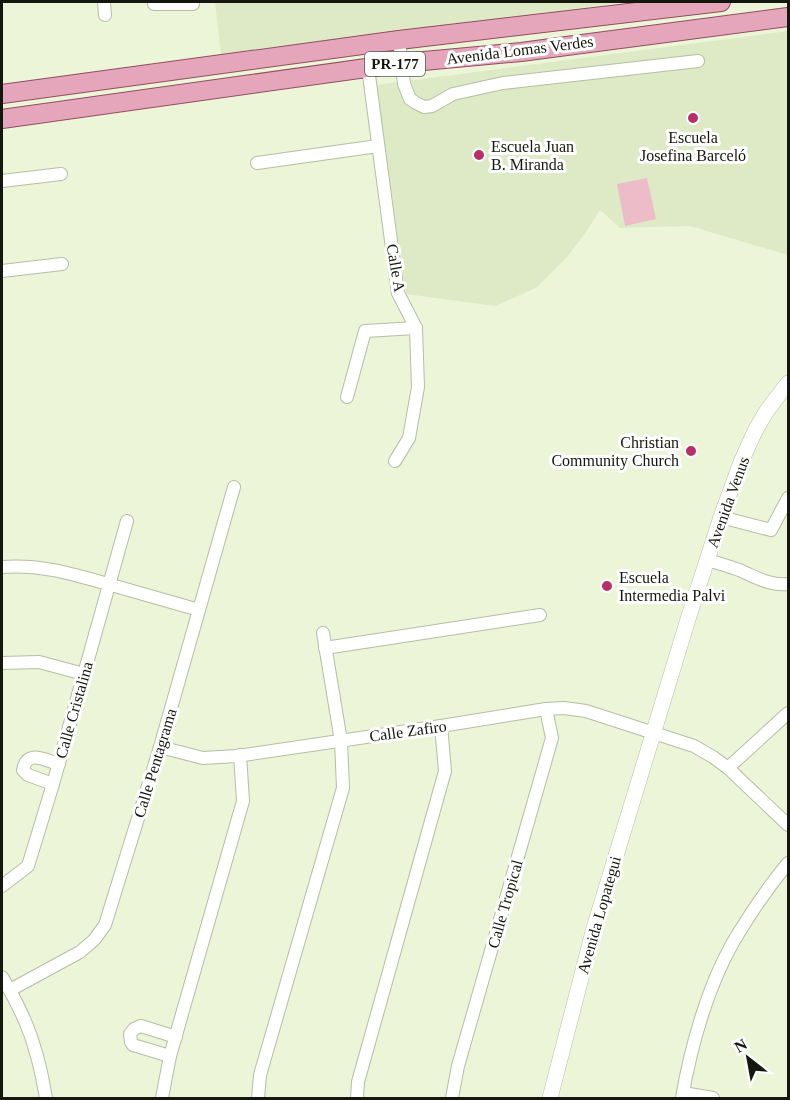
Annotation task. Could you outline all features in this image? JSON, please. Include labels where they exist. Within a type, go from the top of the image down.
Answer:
[{"type":"main road","name":"Avenida Lomas Verdes","points":[[2,94],[399,40],[721,2]]},
{"type":"main road","name":"Avenida Lomas Verdes","points":[[2,119],[402,63],[521,51],[789,17]]},
{"type":"street","points":[[104,2],[105,15]]},
{"type":"street","points":[[154,2],[154,4],[193,4]]},
{"type":"street","points":[[399,40],[407,93],[410,99],[424,106],[432,106],[453,94],[503,83],[698,62]]},
{"type":"street","name":"Calle A","points":[[368,68],[398,293],[416,328],[418,387],[409,438],[395,461]]},
{"type":"street","points":[[257,163],[378,146]]},
{"type":"street","points":[[2,181],[61,174]]},
{"type":"street","points":[[2,271],[62,264]]},
{"type":"street","points":[[347,396],[365,331],[416,328]]},
{"type":"street","name":"Avenida Venus","points":[[653,732],[721,517],[741,462],[766,412],[789,383]]},
{"type":"street","name":"Calle Pentagrama","points":[[10,990],[80,952],[105,926],[160,747],[234,487]]},
{"type":"street","points":[[721,517],[771,530],[789,498]]},
{"type":"street","name":"Calle Cristalina","points":[[2,886],[28,866],[127,521]]},
{"type":"street","points":[[707,560],[769,583],[789,584]]},
{"type":"street","points":[[2,567],[44,568],[76,574],[199,609]]},
{"type":"street","points":[[325,648],[540,615]]},
{"type":"street","points":[[258,1098],[267,1053],[344,788],[341,741],[323,633]]},
{"type":"street","points":[[2,663],[39,662],[84,674]]},
{"type":"street","name":"Calle Zafiro","points":[[160,747],[203,758],[240,755],[564,708],[586,711],[694,746],[728,768],[789,825]]},
{"type":"street","name":"Calle Tropical","points":[[452,1098],[458,1066],[552,738],[546,709]]},
{"type":"street","points":[[728,768],[789,713]]},
{"type":"street","points":[[357,1098],[358,1082],[445,771],[441,726]]},
{"type":"street","name":"Avenida Lopategui","points":[[550,1098],[594,928],[653,732]]},
{"type":"street","points":[[162,1098],[170,1056],[243,801],[240,755]]},
{"type":"street","points":[[53,784],[28,776],[23,770],[24,763],[33,757],[59,764]]},
{"type":"street","points":[[713,1098],[683,1096],[688,1065],[696,1039],[718,973],[737,935],[773,882],[789,863]]},
{"type":"street","points":[[2,976],[24,1019],[36,1052],[46,1098]]},
{"type":"street","points":[[170,1056],[133,1045],[130,1035],[134,1029],[141,1026],[176,1037]]},
{"type":"shaded area","points":[[215,2],[626,2],[221,54]]},
{"type":"shaded area","points":[[788,31],[788,255],[690,226],[620,228],[600,210],[568,256],[536,288],[495,306],[406,294],[376,85]]},
{"type":"shaded area","points":[[647,178],[656,219],[625,226],[617,184]]},
{"type":"place","name":"Escuela Josefina Barceló","points":[[693,118]]},
{"type":"place","name":"Escuela Juan B. Miranda","points":[[479,155]]},
{"type":"place","name":"Christian Community Church","points":[[691,451]]},
{"type":"place","name":"Escuela Intermedia Palvi","points":[[607,586]]}]
